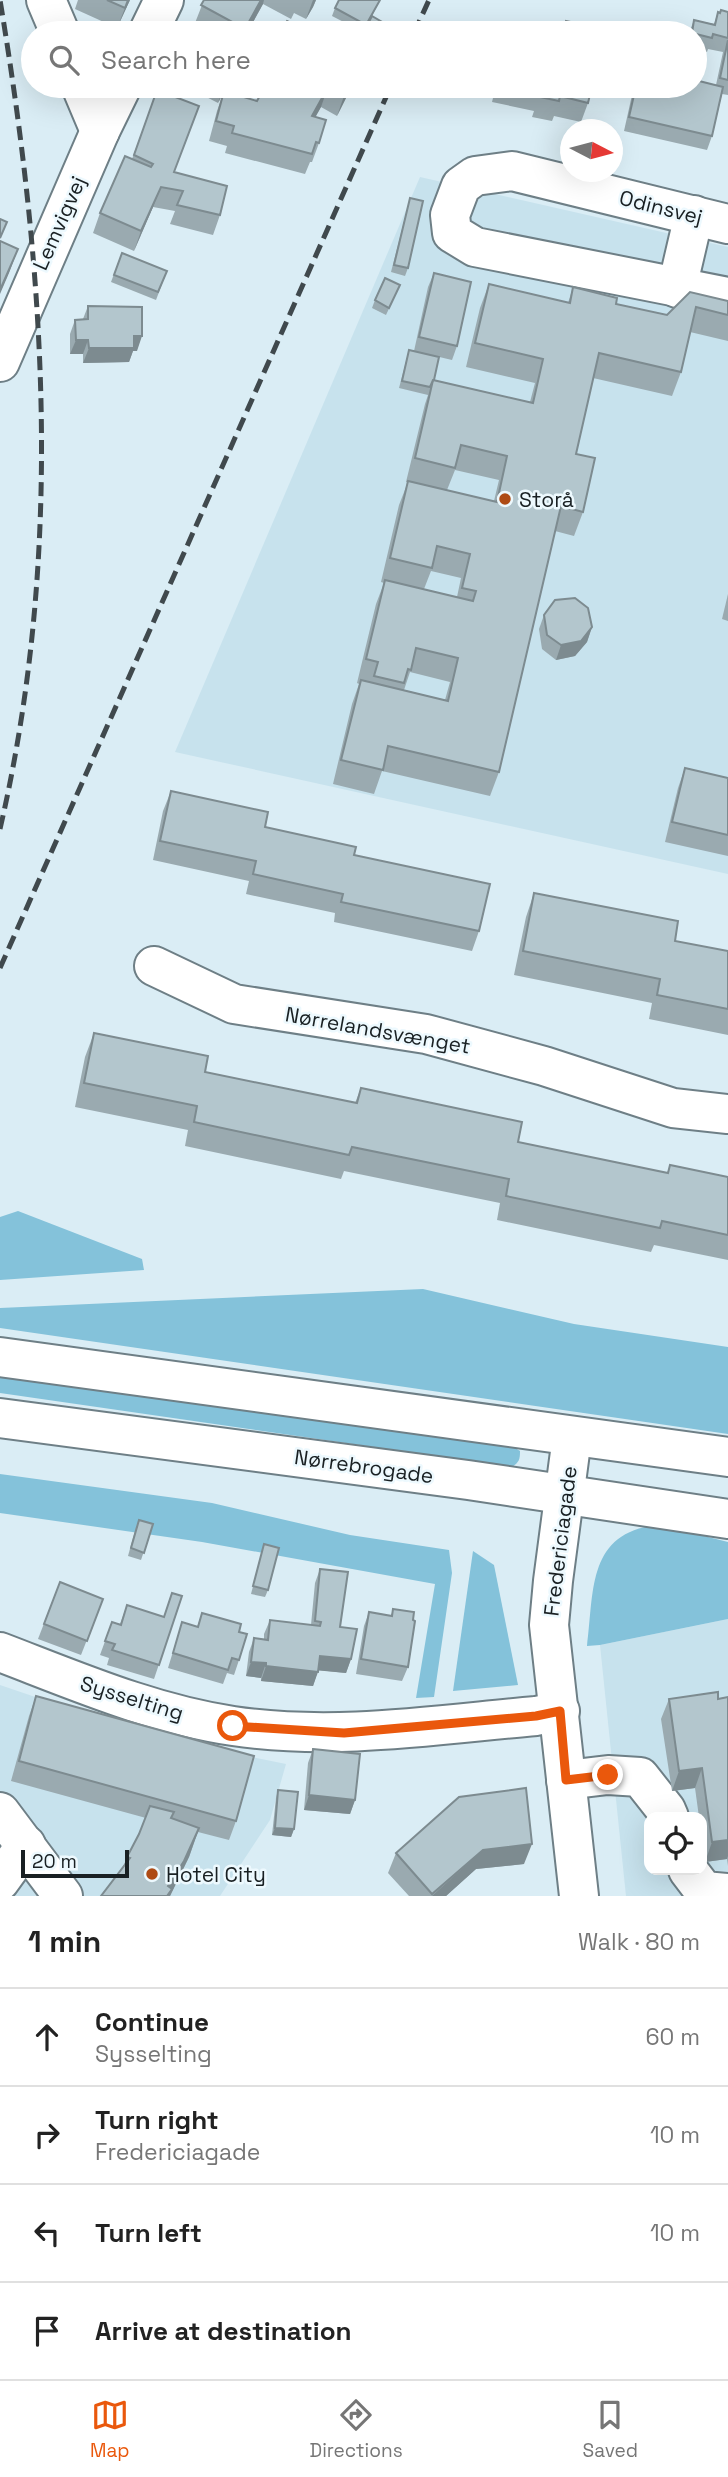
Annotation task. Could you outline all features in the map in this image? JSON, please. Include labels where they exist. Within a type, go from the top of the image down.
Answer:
[{"type":"street","points":[[46,0],[55,21]]},
{"type":"street","points":[[154,21],[164,0]]},
{"type":"street","points":[[86,98],[100,131]]},
{"type":"street","name":"Lemvigvej","points":[[0,362],[116,98]]},
{"type":"street","name":"Odinsvej","points":[[677,288],[475,247],[452,233],[450,215],[461,186],[475,176],[512,171],[711,219]]},
{"type":"street","points":[[711,219],[677,288],[728,297]]},
{"type":"street","name":"Nørrelandsvænget","points":[[154,966],[234,1004],[426,1034],[544,1066],[673,1108],[728,1114]]},
{"type":"street","points":[[0,1357],[728,1457]]},
{"type":"street","name":"Nørrebrogade","points":[[0,1418],[565,1494],[728,1519]]},
{"type":"street","name":"Fredericiagade","points":[[572,1437],[553,1581],[550,1625],[579,1896]]},
{"type":"street","name":"Sysselting","points":[[0,1652],[129,1701],[233,1726],[344,1733],[536,1716],[560,1711]]},
{"type":"street","points":[[566,1780],[608,1775],[640,1777],[649,1801],[667,1812]]},
{"type":"street","points":[[0,1812],[64,1896]]},
{"type":"street","points":[[0,1881],[26,1845]]},
{"type":"street","points":[[670,1875],[678,1889],[707,1884]]},
{"type":"shaded area","name":"Storå","points":[[420,177],[728,247],[728,874],[175,752]]},
{"type":"shaded area","points":[[18,1211],[142,1259],[144,1270],[0,1280],[0,1217]]},
{"type":"shaded area","points":[[423,1289],[574,1324],[728,1347],[728,1434],[0,1328],[0,1308]]},
{"type":"shaded area","points":[[0,1375],[512,1446],[520,1451],[520,1457],[512,1467],[0,1393]]},
{"type":"shaded area","points":[[0,1474],[212,1503],[350,1535],[449,1550],[452,1573],[434,1697],[416,1698],[435,1584],[202,1542],[0,1513]]},
{"type":"shaded area","points":[[650,1526],[728,1542],[728,1619],[587,1646],[593,1588],[604,1555],[615,1542],[629,1532]]},
{"type":"shaded area","points":[[473,1551],[494,1565],[518,1685],[453,1691]]},
{"type":"shaded area","points":[[728,1619],[728,1896],[626,1896],[600,1645]]},
{"type":"shaded area","points":[[0,1685],[153,1737],[286,1764],[270,1820],[220,1896],[0,1896]]},
{"type":"building","points":[[107,0],[128,0],[125,8]]},
{"type":"building","points":[[204,0],[261,0],[249,21],[230,21],[201,5]]},
{"type":"building","points":[[339,0],[380,0],[368,21],[359,21],[335,8]]},
{"type":"building","points":[[721,10],[728,12],[728,38],[713,34],[712,38],[707,37],[707,23],[715,25],[718,12]]},
{"type":"building","points":[[728,40],[728,80],[720,78]]},
{"type":"building","points":[[707,83],[723,87],[712,136],[629,117],[633,98],[707,98]]},
{"type":"building","points":[[154,98],[178,98],[199,106],[174,172],[227,186],[220,215],[177,205],[183,191],[161,187],[141,231],[100,213],[125,156],[151,167],[153,164],[134,155]]},
{"type":"building","points":[[222,98],[247,98],[257,101],[259,98],[322,98],[312,116],[326,120],[319,143],[316,142],[312,154],[232,133],[234,126],[216,121]]},
{"type":"building","points":[[568,98],[589,98],[588,103]]},
{"type":"building","points":[[410,198],[423,201],[408,268],[394,265]]},
{"type":"building","points":[[0,219],[7,222],[0,238]]},
{"type":"building","points":[[0,241],[18,249],[0,290]]},
{"type":"building","points":[[122,253],[167,271],[158,292],[114,275]]},
{"type":"building","points":[[434,273],[471,282],[457,346],[419,337]]},
{"type":"building","points":[[385,278],[400,285],[389,308],[375,300]]},
{"type":"building","points":[[489,284],[570,303],[573,287],[617,298],[616,304],[667,315],[690,292],[728,301],[728,315],[696,307],[681,372],[599,353],[576,454],[595,458],[583,512],[561,506],[499,772],[388,746],[383,770],[341,760],[361,680],[448,701],[458,658],[416,648],[411,670],[408,669],[404,683],[374,676],[378,662],[366,659],[385,580],[473,601],[476,591],[462,588],[470,554],[437,546],[432,568],[390,558],[408,481],[497,502],[507,456],[461,445],[455,468],[415,458],[433,380],[533,403],[543,359],[475,343]]},
{"type":"building","points":[[88,306],[142,307],[142,336],[134,336],[134,348],[89,348],[88,340],[76,340],[75,320],[88,319]]},
{"type":"building","points":[[409,350],[439,357],[430,387],[402,381]]},
{"type":"building","points":[[575,598],[588,608],[592,627],[581,641],[561,645],[547,635],[544,615],[555,600]]},
{"type":"building","points":[[685,768],[728,778],[728,835],[672,822]]},
{"type":"building","points":[[171,791],[268,812],[265,827],[356,847],[354,855],[490,884],[479,931],[341,902],[343,894],[253,874],[256,861],[160,841]]},
{"type":"building","points":[[534,893],[678,921],[675,941],[728,951],[728,1009],[657,995],[660,979],[523,951]]},
{"type":"building","points":[[94,1033],[208,1056],[205,1072],[357,1103],[361,1088],[522,1122],[518,1142],[668,1173],[670,1165],[728,1177],[728,1235],[662,1221],[660,1228],[506,1196],[509,1179],[352,1147],[349,1155],[194,1122],[197,1106],[84,1083]]},
{"type":"building","points":[[139,1520],[153,1524],[144,1553],[131,1548]]},
{"type":"building","points":[[264,1544],[279,1548],[268,1590],[253,1586]]},
{"type":"building","points":[[320,1569],[348,1572],[340,1627],[357,1629],[351,1659],[320,1656],[318,1672],[251,1662],[254,1638],[268,1640],[270,1620],[320,1626],[321,1622],[315,1621]]},
{"type":"building","points":[[60,1582],[103,1599],[87,1641],[44,1624]]},
{"type":"building","points":[[172,1593],[182,1596],[159,1665],[112,1650],[115,1644],[105,1641],[112,1622],[121,1625],[127,1605],[164,1617]]},
{"type":"building","points":[[393,1609],[414,1612],[408,1667],[361,1659],[369,1612],[392,1616]]},
{"type":"building","points":[[202,1613],[241,1624],[239,1632],[247,1634],[239,1660],[232,1658],[228,1670],[173,1653],[182,1622],[198,1627]]},
{"type":"building","points":[[718,1692],[718,1699],[728,1697],[728,1840],[712,1842],[702,1768],[679,1771],[669,1699]]},
{"type":"building","points":[[36,1696],[254,1756],[236,1821],[19,1761]]},
{"type":"building","points":[[313,1749],[360,1754],[355,1800],[309,1795]]},
{"type":"building","points":[[526,1788],[532,1844],[483,1850],[432,1894],[396,1853],[459,1797]]},
{"type":"building","points":[[278,1790],[298,1792],[294,1829],[275,1828]]},
{"type":"building","points":[[150,1806],[174,1812],[171,1818],[199,1828],[184,1861],[168,1886],[172,1889],[167,1896],[101,1896],[130,1858],[127,1857]]},
{"type":"railway","points":[[0,0],[28,208],[37,311],[41,415],[40,518],[33,622],[20,725],[0,829]]},
{"type":"railway","points":[[419,21],[429,0]]},
{"type":"railway","points":[[0,968],[386,98]]},
{"type":"place","name":"Storå","points":[[505,499]]},
{"type":"place","name":"Hotel City","points":[[152,1874]]},
{"type":"route","points":[[233,1726],[344,1733],[536,1716],[560,1711],[566,1780],[608,1775]]}]
